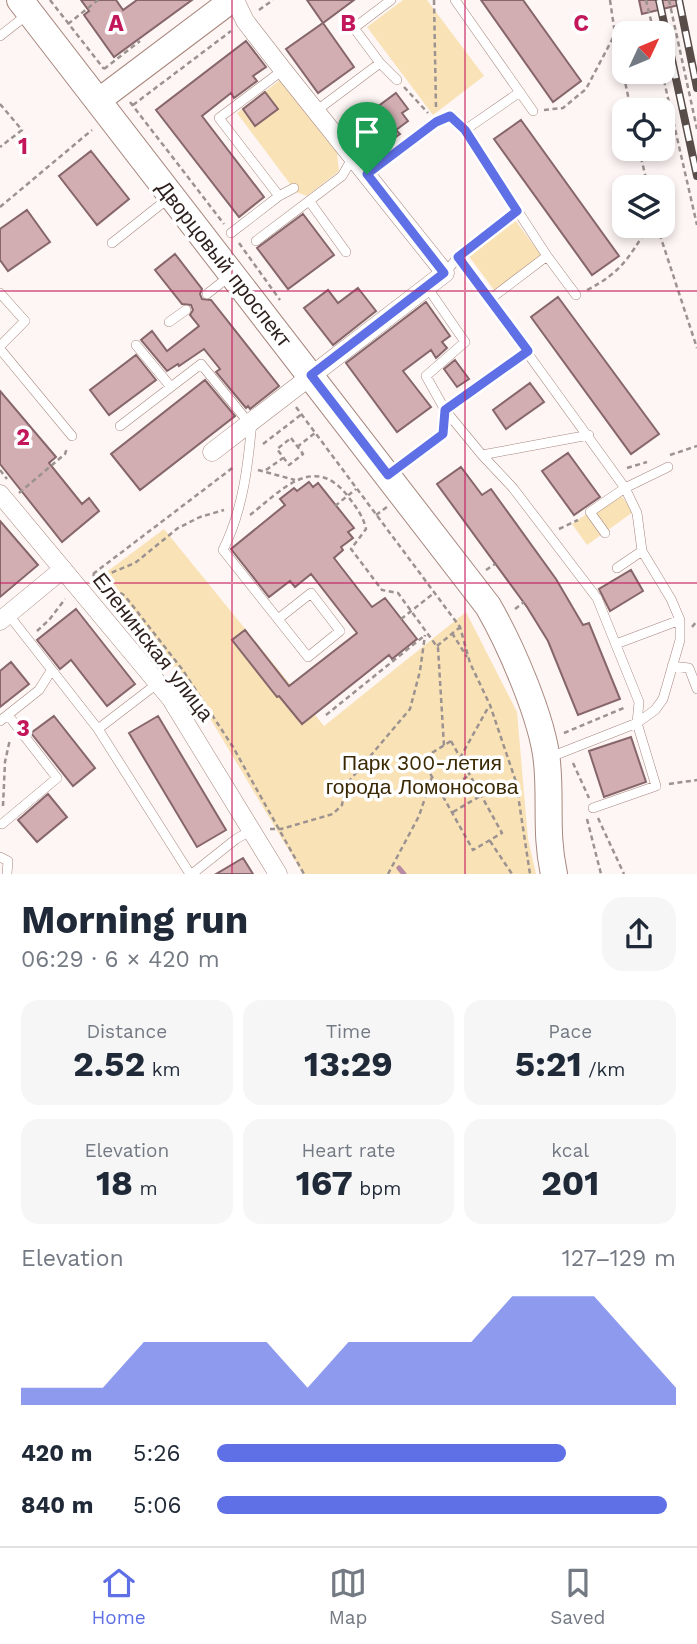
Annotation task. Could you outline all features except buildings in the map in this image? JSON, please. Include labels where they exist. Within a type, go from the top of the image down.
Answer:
[{"type":"main road","name":"Дворцовый проспект","points":[[24,6],[488,606],[505,638],[543,738],[547,759],[547,824],[554,874]]},
{"type":"street","points":[[98,101],[237,7],[283,70],[444,273],[212,452]]},
{"type":"street","name":"Еленинская улица","points":[[0,494],[58,573],[158,683],[190,728],[278,874]]},
{"type":"street","points":[[4,617],[58,573]]},
{"type":"lane","points":[[391,0],[354,28],[380,63],[397,80]]},
{"type":"lane","points":[[455,0],[533,111]]},
{"type":"lane","points":[[0,36],[24,6]]},
{"type":"lane","points":[[316,111],[380,63]]},
{"type":"lane","points":[[279,196],[219,118],[283,70]]},
{"type":"lane","points":[[465,130],[520,92]]},
{"type":"lane","points":[[367,174],[436,122],[450,116],[465,130],[547,256],[576,295]]},
{"type":"lane","points":[[256,241],[342,176],[353,157]]},
{"type":"lane","points":[[231,233],[279,196],[294,188]]},
{"type":"lane","points":[[112,243],[171,196]]},
{"type":"lane","points":[[310,202],[346,251]]},
{"type":"lane","points":[[444,273],[458,257],[517,211]]},
{"type":"lane","points":[[489,300],[547,256]]},
{"type":"lane","points":[[458,257],[625,488],[637,513],[642,551],[680,620],[680,640],[663,699],[655,710],[637,723],[547,759]]},
{"type":"lane","points":[[207,294],[232,274]]},
{"type":"lane","points":[[427,286],[466,342],[426,376],[445,410],[482,456],[513,488],[588,584],[597,598],[639,702],[637,723],[656,786],[593,808]]},
{"type":"lane","points":[[0,293],[25,321],[0,347],[72,436]]},
{"type":"lane","points":[[169,322],[186,310]]},
{"type":"lane","points":[[136,345],[170,387]]},
{"type":"lane","points":[[388,475],[443,434],[445,410],[528,351]]},
{"type":"lane","points":[[120,426],[201,363],[251,421],[243,495],[234,528],[223,550],[308,657],[340,631],[311,593],[278,618]]},
{"type":"lane","points":[[482,456],[589,435]]},
{"type":"lane","points":[[605,533],[590,512],[625,488],[668,467]]},
{"type":"lane","points":[[617,568],[642,551]]},
{"type":"lane","points":[[4,617],[98,729],[191,874],[252,830]]},
{"type":"lane","points":[[616,644],[680,620]]},
{"type":"lane","points":[[672,666],[690,668],[697,689]]},
{"type":"lane","points":[[2,824],[57,778],[4,718],[39,690],[51,671]]},
{"type":"lane","points":[[98,729],[158,683]]},
{"type":"lane","points":[[0,857],[8,861],[7,874]]},
{"type":"path","points":[[68,24],[98,0]]},
{"type":"path","points":[[133,105],[237,7],[273,0]]},
{"type":"path","points":[[434,0],[436,122]]},
{"type":"path","points":[[610,0],[613,21]]},
{"type":"path","points":[[646,0],[651,21]]},
{"type":"path","points":[[669,0],[697,129]]},
{"type":"path","points":[[533,111],[563,108],[586,89],[612,40]]},
{"type":"path","points":[[397,80],[436,122]]},
{"type":"path","points":[[665,84],[697,225]]},
{"type":"path","points":[[0,104],[22,130],[0,147]]},
{"type":"path","points":[[0,207],[89,133]]},
{"type":"path","points":[[576,295],[601,282],[624,265],[641,238]]},
{"type":"path","points":[[661,238],[697,348]]},
{"type":"path","points":[[297,408],[460,627],[470,663]]},
{"type":"path","points":[[292,421],[302,414]]},
{"type":"path","points":[[297,447],[315,433]]},
{"type":"path","points":[[19,493],[65,454],[72,436]]},
{"type":"path","points":[[291,438],[297,447],[303,454],[289,466],[276,449],[291,438]]},
{"type":"path","points":[[249,455],[253,470],[295,481]]},
{"type":"path","points":[[265,471],[283,458]]},
{"type":"path","points":[[234,528],[295,481],[312,475],[334,481],[363,517],[366,529],[351,549],[382,590],[398,593],[437,646],[444,746]]},
{"type":"path","points":[[219,478],[93,574],[96,579],[125,596],[151,626],[233,747],[304,874]]},
{"type":"path","points":[[335,506],[356,489]]},
{"type":"path","points":[[376,515],[391,504]]},
{"type":"path","points":[[96,579],[135,563],[178,528],[200,517],[238,506]]},
{"type":"path","points":[[486,570],[495,564]]},
{"type":"path","points":[[26,640],[49,620],[69,592],[58,573]]},
{"type":"path","points":[[401,619],[434,593]]},
{"type":"path","points":[[515,609],[524,603]]},
{"type":"path","points":[[437,646],[460,627]]},
{"type":"path","points":[[452,633],[490,705],[516,782],[530,874]]},
{"type":"path","points":[[252,830],[281,829],[333,814],[342,805],[345,786],[410,709],[427,634]]},
{"type":"path","points":[[326,715],[427,634]]},
{"type":"path","points":[[561,734],[639,702]]},
{"type":"path","points":[[460,758],[490,705]]},
{"type":"path","points":[[2,824],[5,762],[11,734],[4,718]]},
{"type":"path","points":[[451,741],[502,833],[473,850],[422,759],[444,746],[451,741]]},
{"type":"path","points":[[441,792],[470,775]]},
{"type":"path","points":[[388,874],[419,816],[432,777]]},
{"type":"path","points":[[656,786],[697,780]]},
{"type":"path","points":[[453,812],[482,795]]},
{"type":"path","points":[[593,808],[624,874]]},
{"type":"path","points":[[490,841],[512,874]]},
{"type":"green space","points":[[403,0],[427,0],[484,76],[433,115],[367,27]]},
{"type":"green space","points":[[280,80],[337,153],[339,171],[307,196],[296,192],[237,113]]},
{"type":"green space","points":[[515,220],[541,255],[494,290],[468,255]]},
{"type":"green space","points":[[619,492],[633,512],[587,545],[572,524]]},
{"type":"green space","name":"Парк 300-летия города Ломоносова","points":[[164,529],[324,726],[466,612],[517,712],[528,839],[536,874],[303,874],[195,693],[100,577]]},
{"type":"waterway","points":[[399,868],[404,874]]},
{"type":"railway","points":[[659,0],[697,176]]},
{"type":"railway","points":[[679,0],[697,88]]},
{"type":"route","points":[[450,116],[465,130],[517,211],[458,257],[528,351],[445,410],[443,434],[388,475],[311,375],[444,273],[367,174],[436,122],[450,116]]}]
